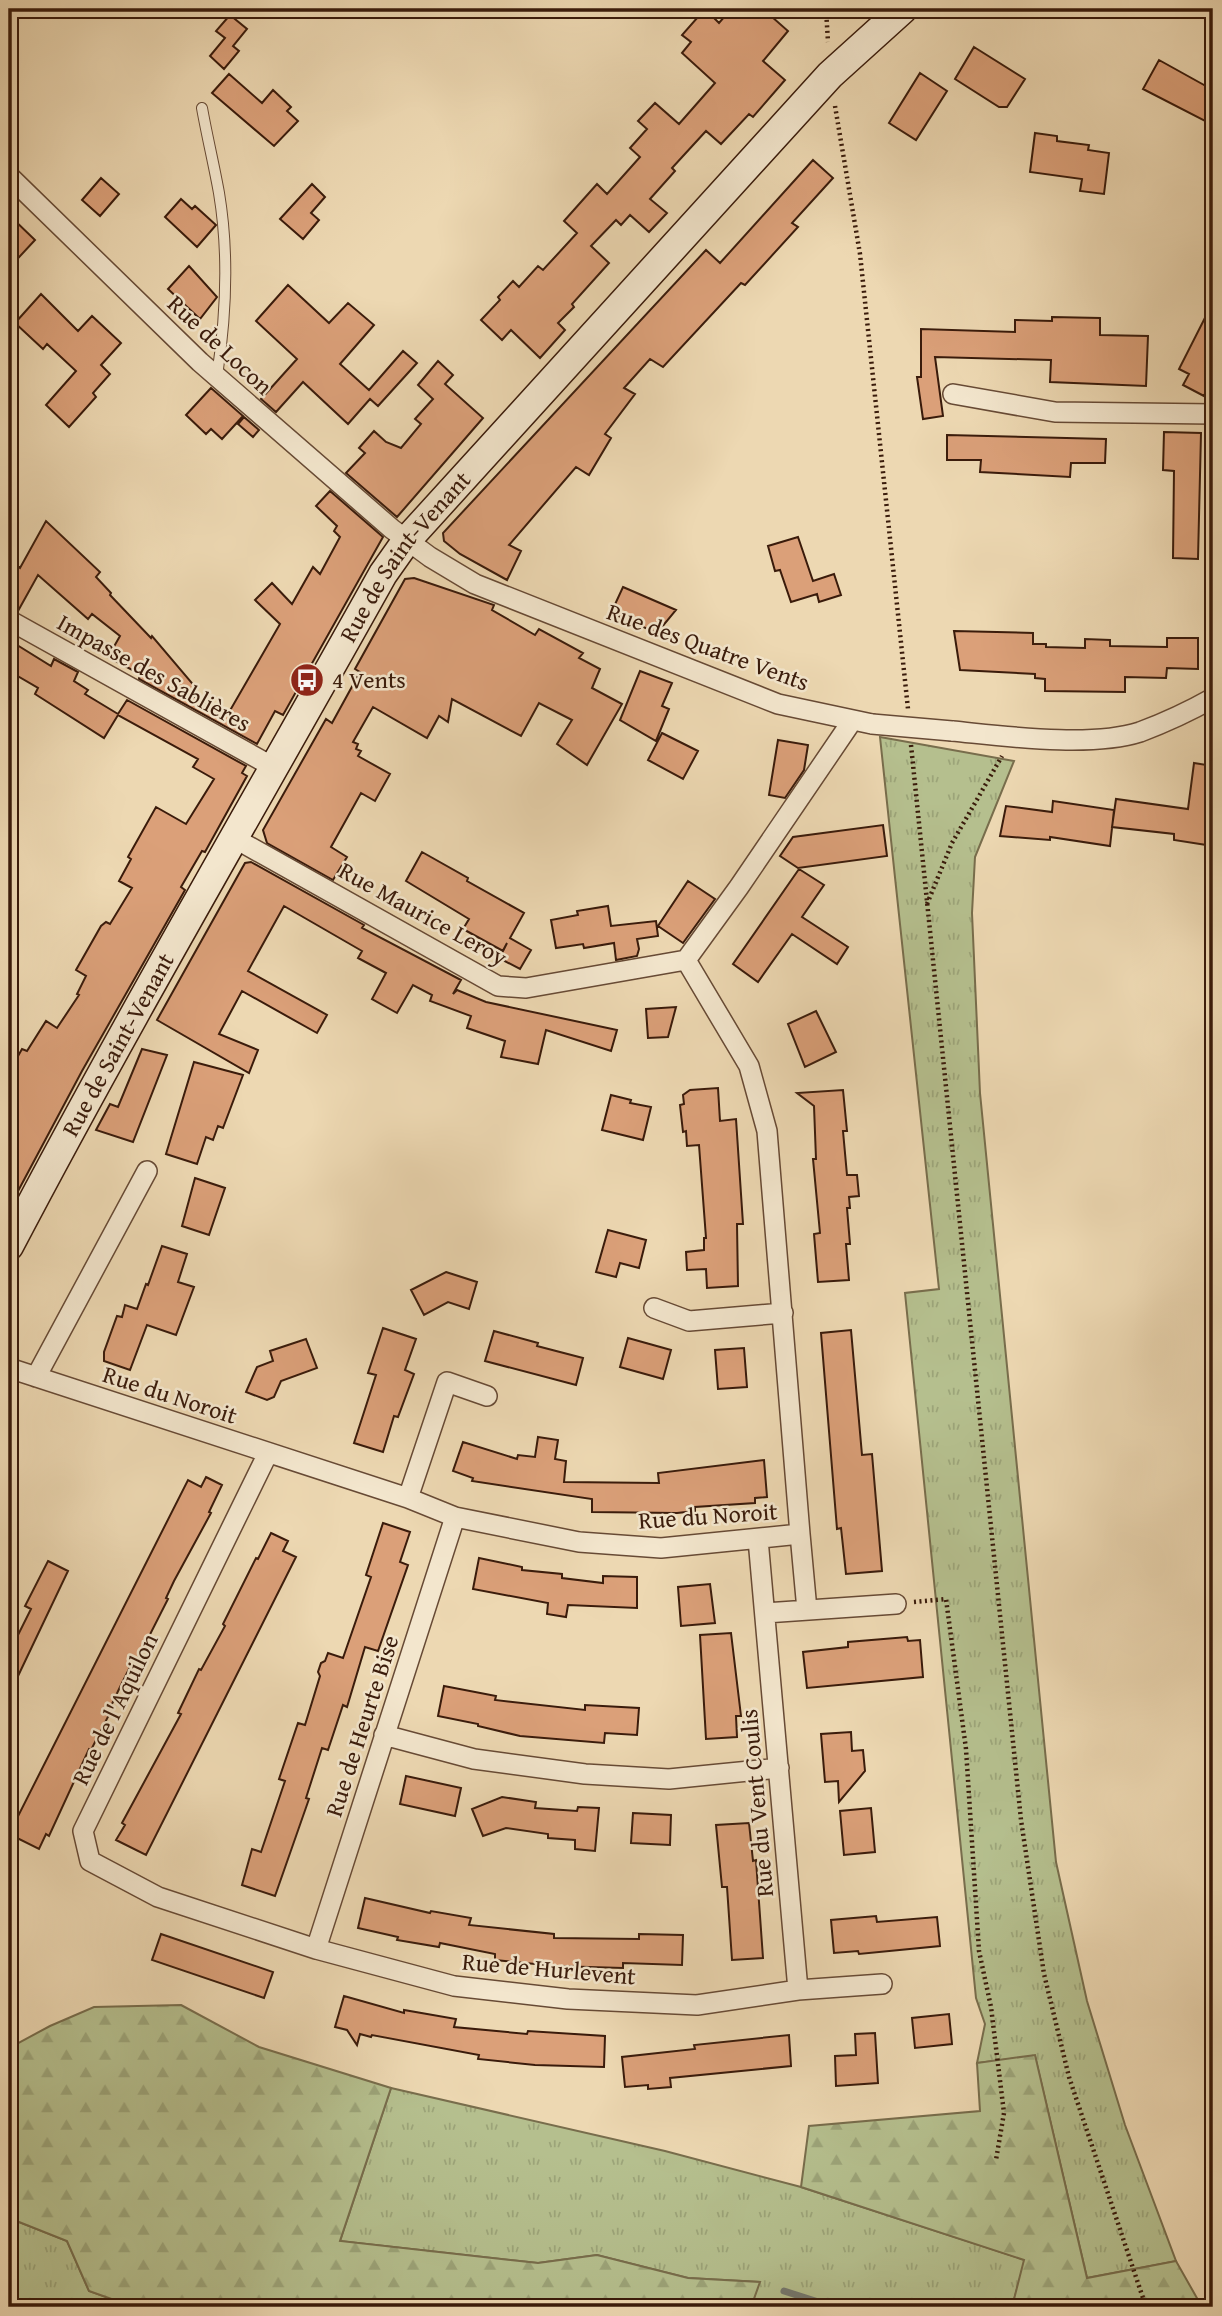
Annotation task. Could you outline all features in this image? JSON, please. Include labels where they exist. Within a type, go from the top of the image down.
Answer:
[{"type":"main road","name":"Rue de Saint-Venant","points":[[9,1246],[234,838],[383,575],[407,540],[830,75],[903,9]]},
{"type":"street","name":"Rue de Locon","points":[[9,176],[217,377],[407,540]]},
{"type":"street","points":[[953,394],[1055,412],[1213,414]]},
{"type":"street","name":"Rue des Quatre Vents","points":[[407,540],[430,558],[475,584],[778,704],[852,721],[1013,737],[1098,739],[1138,732],[1213,698]]},
{"type":"street","name":"Impasse des Sablières","points":[[9,620],[275,768]]},
{"type":"street","points":[[686,960],[852,721]]},
{"type":"street","name":"Rue Maurice Leroy","points":[[234,838],[498,986],[526,988],[686,960]]},
{"type":"street","name":"Rue du Noroit","points":[[9,1368],[408,1498],[455,1517],[579,1542],[661,1548],[800,1534],[767,1131],[748,1066],[686,960]]},
{"type":"street","points":[[36,1377],[146,1171]]},
{"type":"street","points":[[654,1308],[689,1321],[783,1313]]},
{"type":"street","points":[[408,1498],[447,1382],[487,1396]]},
{"type":"street","name":"Rue de l'Aquilon","points":[[220,1918],[159,1897],[90,1861],[83,1831],[268,1453]]},
{"type":"street","name":"Rue de Heurte Bise","points":[[316,1949],[455,1517]]},
{"type":"street","points":[[800,1534],[807,1610]]},
{"type":"street","name":"Rue du Vent Coulis","points":[[758,1539],[798,1990]]},
{"type":"street","points":[[765,1613],[896,1604]]},
{"type":"street","points":[[384,1734],[474,1759],[585,1774],[669,1779],[779,1768]]},
{"type":"street","name":"Rue de Hurlevent","points":[[220,1918],[316,1949],[454,1986],[568,1999],[696,2004],[798,1990],[882,1984]]},
{"type":"lane","points":[[202,108],[219,195],[224,257],[225,328],[217,377]]},
{"type":"path","points":[[826,9],[830,75],[860,254],[908,716]]},
{"type":"path","points":[[927,905],[952,843],[1013,737]]},
{"type":"path","points":[[911,742],[1021,1820],[1044,1974],[1069,2077],[1146,2307]]},
{"type":"path","points":[[896,1604],[946,1599],[966,1749],[979,1951],[991,2007],[1004,2113],[996,2160]]},
{"type":"green space","points":[[880,737],[1014,761],[975,857],[972,913],[980,1093],[1056,1862],[1087,2001],[1125,2125],[1176,2261],[1087,2278],[1035,2056],[977,2063],[985,2024],[976,1998],[905,1293],[939,1289]]},
{"type":"green space","points":[[181,2005],[259,2047],[391,2088],[340,2241],[538,2263],[597,2255],[688,2278],[760,2282],[751,2307],[134,2307],[89,2291],[67,2241],[9,2218],[9,2048],[94,2007]]},
{"type":"green space","points":[[1035,2055],[1087,2278],[1176,2261],[1202,2307],[1012,2307],[1024,2260],[801,2187],[809,2126],[980,2111],[977,2063]]},
{"type":"green space","points":[[391,2088],[665,2151],[801,2187],[1025,2260],[1012,2307],[751,2307],[759,2282],[688,2278],[597,2255],[538,2263],[340,2241]]},
{"type":"green space","points":[[9,2218],[67,2241],[89,2291],[134,2307],[9,2307]]},
{"type":"building","points":[[705,9],[719,23],[731,9],[763,9],[788,31],[763,61],[785,80],[753,117],[749,114],[721,144],[706,131],[672,168],[675,171],[650,199],[667,213],[649,232],[630,215],[621,225],[616,220],[591,246],[609,263],[558,323],[565,330],[540,358],[511,330],[502,340],[481,320],[513,281],[519,287],[538,266],[543,270],[577,233],[564,221],[597,184],[607,194],[640,157],[630,148],[647,129],[638,121],[655,103],[679,124],[715,83],[682,53],[691,42],[682,35]]},
{"type":"building","points":[[230,15],[247,29],[233,46],[239,51],[224,69],[210,56],[225,38],[216,31]]},
{"type":"building","points":[[974,47],[1025,79],[1007,107],[999,107],[955,79]]},
{"type":"building","points":[[1159,60],[1213,90],[1213,110],[1207,122],[1143,89]]},
{"type":"building","points":[[920,73],[947,91],[916,140],[889,123]]},
{"type":"building","points":[[229,74],[262,103],[273,90],[291,107],[287,111],[298,121],[274,146],[212,93]]},
{"type":"building","points":[[1035,133],[1057,136],[1057,141],[1089,145],[1088,150],[1109,153],[1104,194],[1080,191],[1082,179],[1030,172]]},
{"type":"building","points":[[813,160],[833,178],[792,223],[798,227],[745,285],[741,283],[663,367],[650,359],[624,388],[635,394],[605,434],[611,438],[589,475],[576,467],[509,545],[521,551],[507,580],[460,554],[444,541],[443,533],[706,250],[720,263]]},
{"type":"building","points":[[101,178],[119,194],[100,216],[82,200]]},
{"type":"building","points":[[312,184],[325,197],[311,213],[319,220],[303,239],[280,219]]},
{"type":"building","points":[[181,199],[192,209],[195,206],[216,225],[197,247],[165,217]]},
{"type":"building","points":[[9,215],[35,240],[9,268]]},
{"type":"building","points":[[189,266],[217,297],[200,319],[168,289]]},
{"type":"building","points":[[288,285],[329,323],[348,303],[374,325],[340,364],[369,390],[403,351],[417,363],[378,406],[370,399],[348,424],[303,382],[276,412],[261,399],[297,359],[256,321]]},
{"type":"building","points":[[41,294],[78,331],[92,316],[121,343],[101,365],[110,374],[93,393],[96,397],[69,427],[46,405],[76,371],[47,344],[43,349],[15,323]]},
{"type":"building","points":[[1213,302],[1213,376],[1204,396],[1183,385],[1189,374],[1179,369]]},
{"type":"building","points":[[1052,317],[1100,318],[1100,335],[1148,336],[1146,386],[1050,382],[1051,360],[935,357],[943,416],[923,419],[917,377],[921,377],[921,329],[1015,332],[1015,320],[1052,321]]},
{"type":"building","points":[[438,361],[453,375],[445,384],[483,418],[397,517],[346,473],[365,453],[359,448],[374,431],[386,442],[401,448],[421,424],[415,419],[433,399],[418,385]]},
{"type":"building","points":[[211,388],[243,416],[222,439],[211,429],[206,434],[186,415]]},
{"type":"building","points":[[244,417],[259,430],[253,437],[238,424]]},
{"type":"building","points":[[1164,432],[1201,433],[1198,559],[1173,558],[1174,471],[1163,470]]},
{"type":"building","points":[[947,435],[1106,439],[1105,463],[1071,463],[1070,477],[980,472],[981,460],[947,460]]},
{"type":"building","points":[[330,491],[383,537],[283,715],[275,711],[257,744],[139,679],[140,674],[108,657],[120,636],[92,614],[88,619],[38,575],[18,611],[9,608],[9,559],[20,568],[46,521],[100,572],[96,577],[110,595],[151,638],[152,636],[197,689],[193,696],[228,714],[280,624],[255,600],[272,583],[292,604],[313,567],[320,574],[340,537],[334,531],[337,526],[316,506]]},
{"type":"building","points":[[798,537],[813,581],[834,574],[841,595],[819,602],[817,594],[791,602],[780,570],[775,571],[768,546]]},
{"type":"building","points":[[414,578],[494,605],[492,610],[535,635],[539,629],[583,653],[579,658],[600,669],[592,688],[622,704],[587,765],[557,744],[572,720],[539,703],[521,736],[452,699],[448,722],[439,716],[427,738],[373,707],[353,742],[358,744],[356,749],[361,751],[358,756],[390,774],[375,801],[361,793],[331,847],[347,857],[333,880],[267,843],[263,830],[326,719],[332,723],[360,672],[355,669],[405,579]]},
{"type":"building","points":[[623,587],[676,610],[657,633],[611,613]]},
{"type":"building","points":[[954,631],[1033,633],[1033,644],[1046,644],[1046,647],[1085,648],[1085,639],[1110,640],[1110,646],[1167,647],[1167,638],[1198,638],[1198,669],[1167,668],[1166,678],[1125,677],[1125,692],[1045,691],[1045,679],[1035,678],[1035,674],[960,670]]},
{"type":"building","points":[[9,640],[51,666],[54,659],[78,672],[74,681],[88,690],[85,694],[118,714],[127,700],[246,766],[242,773],[247,776],[205,852],[202,851],[181,887],[185,890],[82,1071],[9,1208],[9,1072],[22,1049],[27,1051],[46,1021],[57,1028],[79,995],[77,994],[86,976],[76,970],[101,926],[106,922],[110,924],[132,888],[119,881],[131,859],[128,857],[156,807],[186,824],[214,779],[193,767],[198,759],[118,715],[104,738],[35,694],[38,688],[9,671]]},
{"type":"building","points":[[640,671],[672,683],[662,706],[669,709],[656,741],[620,720]]},
{"type":"building","points":[[662,733],[698,751],[683,779],[648,760]]},
{"type":"building","points":[[778,740],[808,745],[804,770],[785,798],[769,795]]},
{"type":"building","points":[[1194,763],[1213,766],[1213,846],[1174,840],[1174,834],[1112,827],[1116,799],[1188,809]]},
{"type":"building","points":[[1053,801],[1114,810],[1110,846],[1050,837],[1050,840],[1000,836],[1006,806],[1052,812]]},
{"type":"building","points":[[883,825],[887,856],[798,868],[780,856],[793,837]]},
{"type":"building","points":[[422,852],[524,913],[510,938],[531,950],[520,969],[499,958],[503,951],[463,929],[469,919],[406,881]]},
{"type":"building","points":[[251,862],[364,925],[362,928],[461,980],[453,994],[457,990],[486,1002],[617,1030],[611,1051],[546,1030],[538,1064],[501,1057],[505,1041],[467,1028],[471,1016],[430,1001],[432,995],[413,985],[397,1013],[372,999],[386,973],[358,958],[362,951],[284,906],[248,971],[327,1015],[317,1033],[242,991],[219,1034],[258,1050],[249,1073],[157,1020],[245,863]]},
{"type":"building","points":[[799,869],[824,885],[802,917],[848,947],[837,964],[792,934],[758,982],[733,964]]},
{"type":"building","points":[[688,881],[715,899],[683,943],[658,926]]},
{"type":"building","points":[[608,906],[611,926],[656,921],[658,936],[637,939],[637,956],[616,960],[614,943],[584,948],[583,944],[556,948],[551,920],[578,915],[577,911]]},
{"type":"building","points":[[676,1007],[668,1037],[648,1038],[646,1009]]},
{"type":"building","points":[[816,1011],[836,1052],[805,1067],[788,1024]]},
{"type":"building","points":[[142,1049],[167,1055],[133,1142],[96,1130],[110,1104],[118,1107]]},
{"type":"building","points":[[194,1062],[243,1075],[223,1128],[218,1126],[213,1140],[206,1137],[197,1164],[166,1154]]},
{"type":"building","points":[[718,1088],[720,1121],[736,1119],[743,1224],[737,1224],[738,1286],[707,1288],[706,1269],[687,1270],[686,1252],[704,1250],[706,1238],[699,1145],[687,1146],[680,1105],[684,1104],[683,1095],[690,1090]]},
{"type":"building","points":[[843,1090],[847,1175],[857,1175],[859,1196],[849,1197],[850,1208],[847,1208],[849,1280],[818,1282],[814,1234],[820,1233],[813,1159],[816,1159],[814,1106],[797,1093]]},
{"type":"building","points":[[611,1095],[631,1100],[630,1103],[651,1107],[643,1140],[602,1130]]},
{"type":"building","points":[[195,1178],[225,1188],[209,1235],[182,1226]]},
{"type":"building","points":[[608,1230],[646,1240],[639,1268],[620,1263],[616,1277],[596,1272]]},
{"type":"building","points":[[162,1246],[187,1254],[178,1282],[194,1287],[176,1335],[147,1325],[130,1370],[104,1361],[104,1352],[117,1316],[122,1317],[125,1305],[137,1309]]},
{"type":"building","points":[[446,1272],[477,1282],[469,1309],[448,1302],[424,1315],[411,1290]]},
{"type":"building","points":[[383,1328],[416,1339],[405,1370],[414,1374],[398,1417],[394,1416],[383,1452],[354,1443],[376,1375],[368,1373]]},
{"type":"building","points":[[851,1330],[862,1455],[872,1454],[882,1571],[846,1574],[841,1528],[837,1529],[821,1333]]},
{"type":"building","points":[[494,1331],[583,1358],[576,1385],[485,1361]]},
{"type":"building","points":[[628,1338],[671,1350],[663,1379],[620,1367]]},
{"type":"building","points":[[306,1339],[317,1368],[281,1381],[274,1397],[267,1400],[246,1392],[257,1367],[273,1361],[270,1351]]},
{"type":"building","points":[[744,1348],[747,1387],[718,1389],[715,1350]]},
{"type":"building","points":[[538,1437],[558,1440],[555,1459],[566,1461],[564,1482],[659,1483],[658,1473],[764,1460],[767,1497],[755,1498],[755,1503],[695,1507],[695,1511],[677,1513],[592,1512],[592,1499],[472,1481],[473,1478],[453,1471],[463,1442],[517,1459],[518,1455],[535,1457]]},
{"type":"building","points":[[206,1477],[222,1485],[209,1512],[211,1513],[174,1581],[166,1598],[168,1599],[135,1664],[132,1663],[49,1836],[46,1834],[39,1849],[9,1834],[188,1480],[201,1487]]},
{"type":"building","points":[[383,1523],[410,1532],[400,1562],[408,1565],[378,1651],[365,1647],[347,1707],[343,1705],[328,1750],[322,1748],[306,1798],[309,1799],[275,1896],[242,1885],[252,1849],[261,1852],[285,1781],[279,1779],[298,1723],[305,1725],[320,1676],[318,1672],[321,1663],[325,1661],[328,1653],[343,1658],[371,1577],[366,1575]]},
{"type":"building","points":[[271,1533],[288,1541],[283,1551],[296,1557],[146,1855],[116,1840],[125,1825],[122,1823],[181,1714],[178,1713],[199,1669],[201,1670],[225,1626],[223,1624]]},
{"type":"building","points":[[479,1558],[522,1567],[522,1570],[562,1574],[562,1578],[603,1583],[603,1576],[637,1577],[637,1608],[568,1605],[566,1617],[547,1614],[548,1603],[473,1589]]},
{"type":"building","points":[[48,1561],[68,1571],[9,1695],[9,1653],[31,1609],[25,1606]]},
{"type":"building","points":[[710,1584],[715,1623],[681,1626],[678,1587]]},
{"type":"building","points":[[731,1633],[741,1716],[736,1716],[737,1737],[706,1739],[700,1635]]},
{"type":"building","points":[[907,1637],[908,1641],[920,1640],[923,1677],[807,1688],[803,1652],[848,1647],[848,1642]]},
{"type":"building","points":[[444,1686],[496,1696],[495,1700],[585,1710],[585,1705],[639,1708],[637,1735],[605,1733],[604,1743],[520,1736],[438,1716]]},
{"type":"building","points":[[851,1732],[852,1751],[863,1750],[865,1771],[839,1802],[838,1781],[825,1782],[821,1734]]},
{"type":"building","points":[[406,1776],[461,1788],[455,1816],[400,1804]]},
{"type":"building","points":[[502,1797],[536,1802],[535,1808],[577,1811],[578,1807],[599,1808],[595,1851],[575,1849],[575,1840],[548,1838],[548,1834],[506,1828],[483,1836],[472,1809]]},
{"type":"building","points":[[871,1808],[875,1852],[844,1855],[840,1811]]},
{"type":"building","points":[[633,1813],[671,1815],[670,1845],[631,1843]]},
{"type":"building","points":[[749,1823],[753,1861],[756,1860],[763,1958],[732,1960],[727,1887],[722,1887],[716,1825]]},
{"type":"building","points":[[365,1898],[430,1913],[431,1911],[471,1918],[469,1925],[554,1934],[554,1938],[639,1939],[639,1934],[683,1935],[682,1965],[623,1963],[623,1968],[555,1966],[495,1960],[495,1954],[440,1943],[439,1947],[397,1940],[398,1937],[358,1928]]},
{"type":"building","points":[[876,1916],[877,1922],[937,1917],[940,1946],[859,1954],[858,1951],[834,1953],[831,1920]]},
{"type":"building","points":[[161,1934],[273,1972],[264,1998],[152,1960]]},
{"type":"building","points":[[344,1996],[404,2013],[404,2010],[456,2019],[454,2027],[527,2034],[528,2031],[605,2036],[604,2067],[535,2065],[478,2059],[479,2055],[372,2035],[360,2034],[357,2045],[347,2030],[335,2027]]},
{"type":"building","points":[[949,2014],[952,2044],[915,2048],[912,2018]]},
{"type":"building","points":[[875,2033],[878,2083],[836,2086],[835,2056],[856,2055],[855,2034]]},
{"type":"building","points":[[789,2035],[791,2066],[670,2078],[671,2087],[625,2087],[622,2057],[695,2049],[694,2045]]},
{"type":"waterway","points":[[784,2291],[834,2307]]},
{"type":"place","name":"4 Vents","points":[[307,680]]}]
